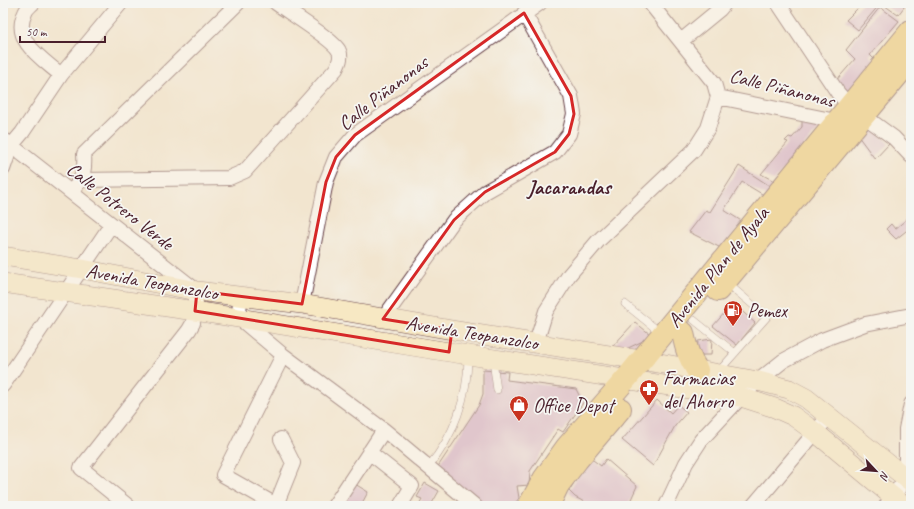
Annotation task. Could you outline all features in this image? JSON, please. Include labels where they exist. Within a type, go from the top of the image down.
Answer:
[{"type":"main road","name":"Avenida Plan de Ayala","points":[[529,506],[544,479],[567,447],[643,371],[680,329],[725,282],[850,119],[911,30]]},
{"type":"main road","name":"Avenida Plan de Ayala","points":[[680,329],[850,119],[911,59]]},
{"type":"main road","name":"Avenida Teopanzolco","points":[[3,256],[82,269],[197,291],[302,304],[383,319],[536,343],[741,397],[775,408],[793,416],[815,432],[894,503]]},
{"type":"main road","name":"Avenida Teopanzolco","points":[[3,283],[195,311],[468,355],[643,371],[707,372],[758,381],[789,389],[806,398],[909,480]]},
{"type":"main road","points":[[680,329],[690,360],[707,372]]},
{"type":"main road","points":[[449,352],[452,330]]},
{"type":"main road","name":"Avenida Plan de Ayala","points":[[548,506],[558,485],[643,371]]},
{"type":"street","points":[[33,3],[25,13],[21,29],[27,45],[61,75]]},
{"type":"street","points":[[71,192],[81,180],[85,168],[84,154],[238,3]]},
{"type":"street","points":[[81,180],[229,178],[245,171],[336,69],[341,59],[339,50],[330,41],[276,3]]},
{"type":"street","name":"Calle Piñanonas","points":[[302,304],[326,182],[336,157],[354,135],[540,3]]},
{"type":"street","name":"Calle Piñanonas","points":[[650,3],[714,83],[718,97],[850,119]]},
{"type":"street","points":[[681,41],[720,9],[725,3]]},
{"type":"street","points":[[778,3],[838,93],[850,119],[894,138],[911,156]]},
{"type":"street","points":[[3,169],[7,143],[22,133],[61,75],[114,6]]},
{"type":"street","points":[[383,319],[454,220],[485,192],[555,152],[569,134],[574,114],[571,96],[524,13]]},
{"type":"street","points":[[536,343],[546,312],[569,275],[598,240],[694,150],[708,128],[718,97]]},
{"type":"street","name":"Calle Potrero Verde","points":[[7,143],[197,291]]},
{"type":"street","points":[[3,385],[111,225]]},
{"type":"street","points":[[128,506],[81,468],[189,330],[193,323],[197,291]]},
{"type":"street","points":[[240,297],[239,318],[283,355],[384,430],[475,506]]},
{"type":"street","points":[[666,506],[686,463],[701,440],[741,397],[783,361],[822,340],[865,324],[911,315]]},
{"type":"street","points":[[280,439],[293,463],[276,505],[223,475],[283,355]]},
{"type":"street","points":[[894,503],[909,480],[906,429],[911,404]]},
{"type":"street","points":[[753,506],[829,416]]},
{"type":"street","points":[[334,506],[384,430]]},
{"type":"street","points":[[369,452],[412,486],[400,506]]},
{"type":"lane","points":[[707,372],[735,353],[767,317],[725,282]]},
{"type":"lane","points":[[625,304],[735,353]]},
{"type":"lane","points":[[428,467],[448,441],[455,424],[462,402],[468,355]]},
{"type":"lane","points":[[492,358],[497,390]]},
{"type":"highlighted area","points":[[524,13],[571,96],[574,114],[569,134],[555,152],[485,192],[454,220],[383,319],[452,330],[449,352],[195,311],[197,291],[302,304],[326,182],[336,157],[355,135]]},
{"type":"building","points":[[863,3],[880,4],[858,30],[846,20]]},
{"type":"building","points":[[881,3],[907,3],[898,15]]},
{"type":"building","points":[[880,7],[899,21],[870,55],[875,60],[846,98],[834,83],[855,59],[846,50]]},
{"type":"building","points":[[802,119],[819,121],[821,126],[774,181],[761,174],[788,142],[785,141],[789,137],[792,138],[802,127]]},
{"type":"building","points":[[868,123],[889,144],[875,159],[858,136]]},
{"type":"building","points":[[739,166],[773,188],[767,197],[742,182],[724,210],[743,222],[723,249],[689,232],[706,210],[710,212]]},
{"type":"building","points":[[907,219],[911,224],[911,227],[896,239],[886,229],[891,224],[895,229]]},
{"type":"building","points":[[733,303],[755,323],[737,345],[713,326]]},
{"type":"building","points":[[635,322],[651,335],[645,340],[624,350],[611,348]]},
{"type":"building","points":[[712,339],[711,355],[697,355],[698,341]]},
{"type":"building","name":"Office Depot","points":[[483,370],[508,372],[507,380],[576,389],[580,397],[585,400],[563,432],[558,429],[530,471],[529,485],[517,486],[519,498],[513,506],[484,506],[437,468],[479,405],[483,394]]},
{"type":"building","points":[[657,400],[671,413],[678,405],[687,412],[675,426],[653,466],[622,440]]},
{"type":"building","points":[[606,459],[637,486],[628,506],[589,506],[569,491],[587,461],[593,460],[601,466]]},
{"type":"building","points":[[425,483],[439,491],[431,505],[418,506],[422,499],[417,497]]},
{"type":"building","points":[[355,484],[368,492],[361,505],[356,502],[354,506],[342,506],[345,504]]},
{"type":"place","name":"Pemex","points":[[733,327]]},
{"type":"place","name":"Farmacias del Ahorro","points":[[649,406]]},
{"type":"place","name":"Office Depot","points":[[519,422]]},
{"type":"district","name":"Jacarandas","points":[[569,187]]}]
